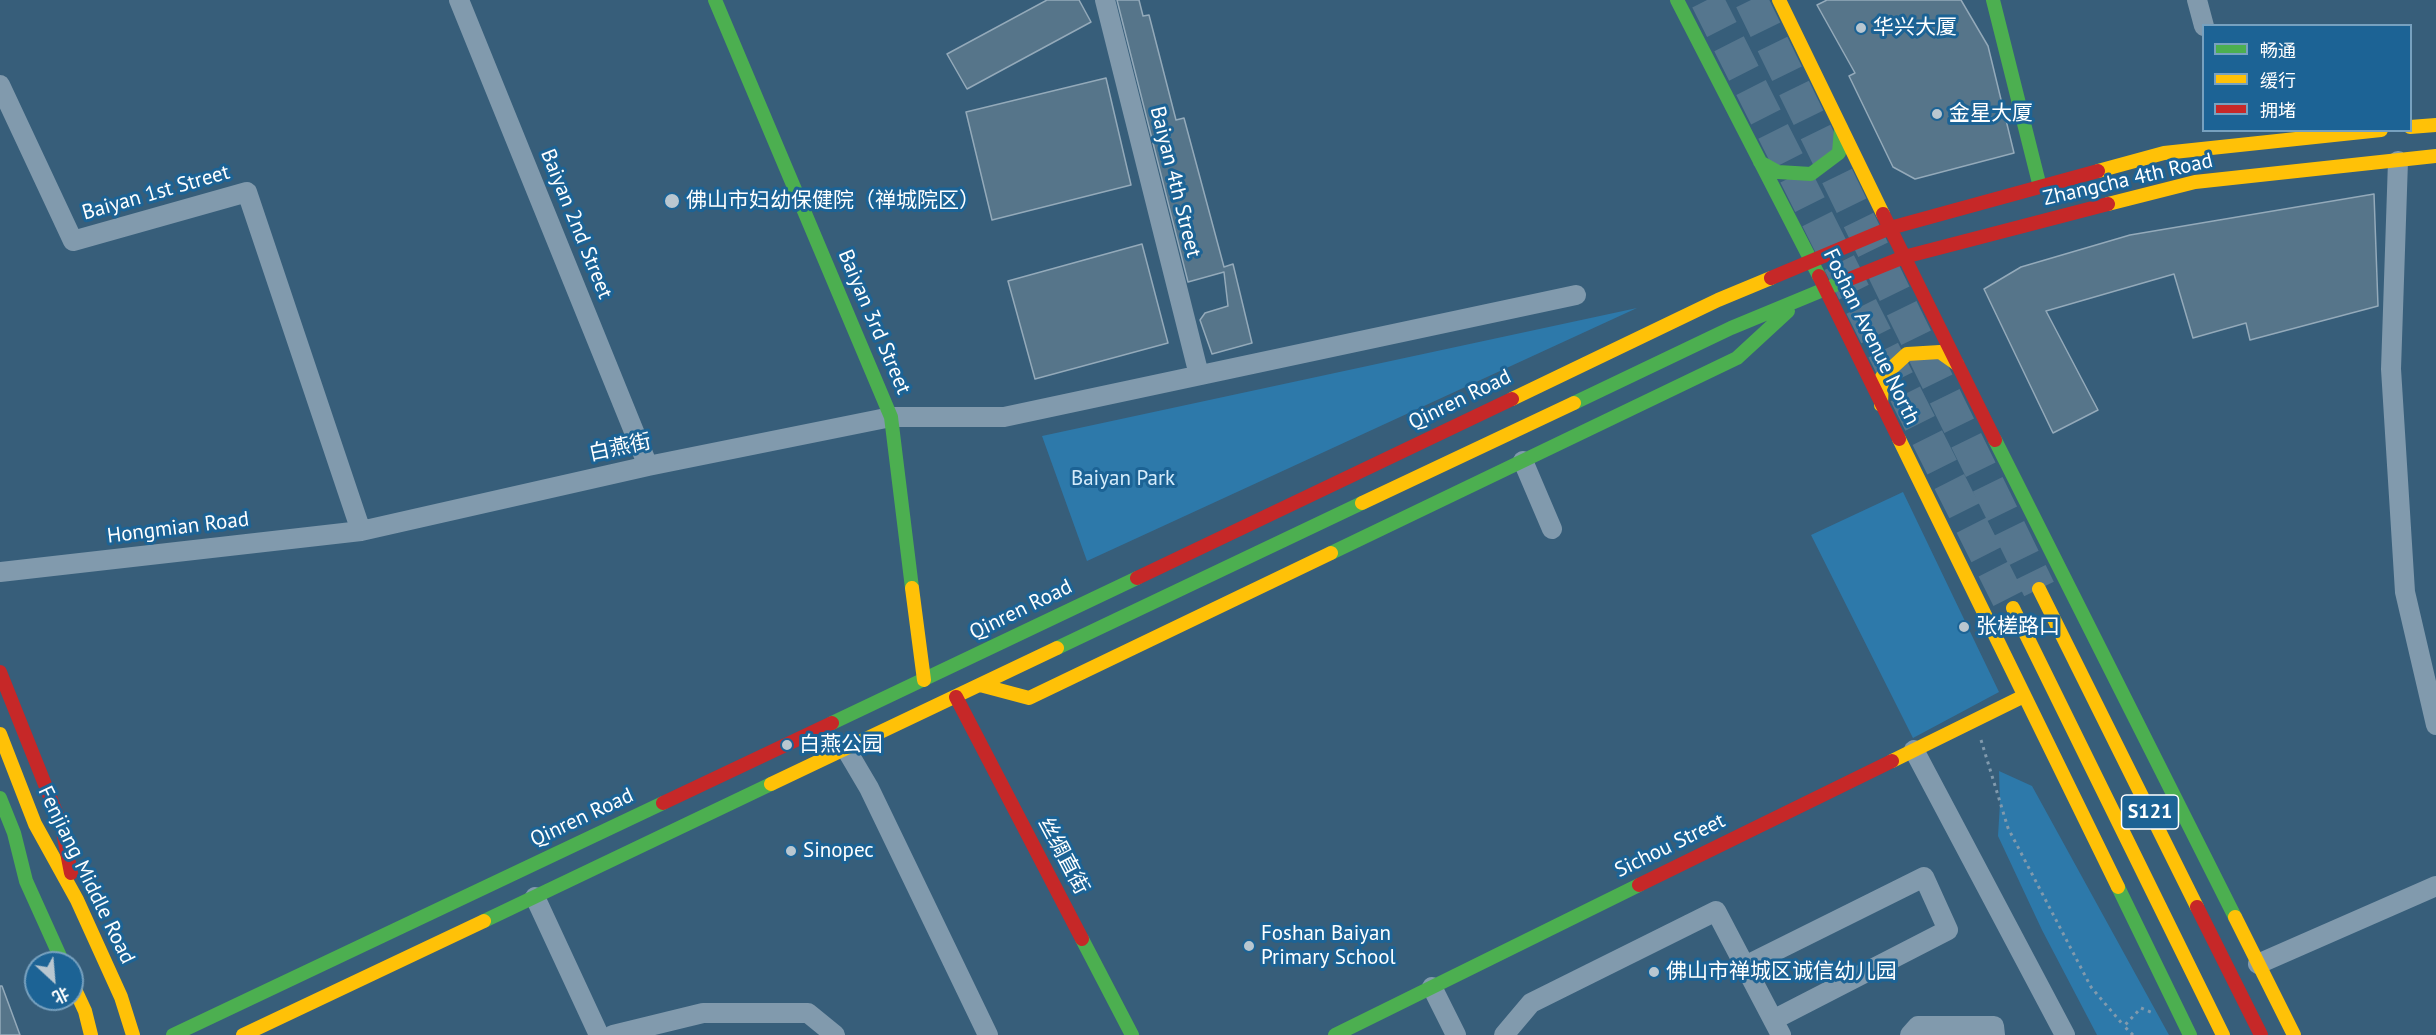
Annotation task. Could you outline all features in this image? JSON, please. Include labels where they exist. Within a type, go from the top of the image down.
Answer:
[{"type":"main road","name":"Baiyan 3rd Street","points":[[715,0],[891,417],[924,680]]},
{"type":"main road","name":"Foshan Avenue North","points":[[1677,0],[1826,290],[2190,1035]]},
{"type":"main road","points":[[1779,0],[1957,364],[2294,1035]]},
{"type":"main road","points":[[1993,0],[2040,187]]},
{"type":"main road","points":[[2412,128],[2436,125]]},
{"type":"main road","points":[[1760,162],[1778,172],[1811,174],[1839,153],[1841,128]]},
{"type":"main road","name":"Zhangcha 4th Road","points":[[1890,228],[2164,153],[2237,138],[2345,132]]},
{"type":"main road","name":"Zhangcha 4th Road","points":[[1904,257],[2195,182],[2436,156]]},
{"type":"main road","name":"Qinren Road","points":[[173,1035],[924,680],[1718,300],[1890,228]]},
{"type":"main road","points":[[243,1035],[1731,328],[1904,257]]},
{"type":"main road","points":[[980,686],[1029,698],[1737,358],[1799,300]]},
{"type":"main road","points":[[1881,405],[1882,377],[1907,354],[1940,352],[1957,364]]},
{"type":"main road","name":"S121","points":[[2039,588],[2261,1035]]},
{"type":"main road","name":"S121","points":[[2013,608],[2223,1035]]},
{"type":"main road","points":[[0,672],[62,827],[77,900]]},
{"type":"main road","name":"Sichou Street","points":[[1335,1035],[2024,696]]},
{"type":"main road","name":"丝绸直街","points":[[956,697],[1132,1035]]},
{"type":"main road","name":"Fenjiang Middle Road","points":[[0,734],[35,824],[77,900],[121,997],[133,1035]]},
{"type":"main road","points":[[0,798],[14,833],[26,881],[58,951]]},
{"type":"main road","points":[[6,857],[26,881]]},
{"type":"main road","points":[[84,1009],[91,1035]]},
{"type":"street","name":"Baiyan 2nd Street","points":[[459,0],[648,466]]},
{"type":"street","name":"Baiyan 4th Street","points":[[1105,0],[1199,375]]},
{"type":"street","points":[[2197,0],[2203,24]]},
{"type":"street","name":"Baiyan 1st Street","points":[[0,85],[74,241],[248,192],[361,531]]},
{"type":"street","points":[[2398,161],[2391,369],[2405,592],[2436,725]]},
{"type":"street","name":"白燕街","points":[[361,531],[648,466],[891,417],[1004,417],[1576,295]]},
{"type":"street","points":[[1523,461],[1552,529]]},
{"type":"street","name":"Hongmian Road","points":[[0,572],[361,531]]},
{"type":"street","points":[[846,749],[869,788],[988,1035]]},
{"type":"street","points":[[1914,750],[2065,1035]]},
{"type":"street","points":[[1504,1035],[1531,1003],[1716,911],[1777,1028],[1948,930],[1924,877],[1745,966]]},
{"type":"street","points":[[2258,964],[2436,886]]},
{"type":"street","points":[[535,897],[599,1035]]},
{"type":"street","points":[[1432,987],[1456,1035]]},
{"type":"street","points":[[613,1035],[703,1014],[808,1013],[835,1035]]},
{"type":"street","points":[[1910,1035],[1918,1026],[1994,1026],[1995,1035]]},
{"type":"path","points":[[1975,720],[2008,828],[2091,987],[2133,1035]]},
{"type":"path","points":[[2124,1026],[2141,1008],[2160,1017]]},
{"type":"green space","name":"Baiyan Park","points":[[1637,308],[1087,561],[1042,436]]},
{"type":"green space","points":[[1903,492],[1999,692],[1913,738],[1811,535]]},
{"type":"green space","points":[[1999,771],[2032,786],[2169,1035],[2097,1035],[2042,930],[1998,836]]},
{"type":"building","points":[[1047,0],[1079,0],[1091,22],[967,89],[947,54]]},
{"type":"building","points":[[1117,0],[1139,0],[1143,16],[1149,15],[1176,120],[1184,118],[1224,267],[1233,264],[1252,343],[1212,354],[1200,320],[1205,313],[1228,306],[1224,272],[1188,282]]},
{"type":"building","name":"金星大厦","points":[[1827,0],[1961,0],[1988,46],[2014,153],[1915,179],[1893,167],[1849,76],[1855,73],[1817,5]]},
{"type":"building","points":[[1106,78],[1131,185],[992,220],[966,112]]},
{"type":"building","points":[[2374,194],[2378,306],[2250,340],[2246,323],[2193,338],[2174,274],[2046,311],[2098,410],[2053,433],[1984,289],[2021,267],[2130,235]]},
{"type":"building","points":[[1142,244],[1168,343],[1035,379],[1008,281]]},
{"type":"building","points":[[0,986],[2,986],[20,1035],[0,1035]]},
{"type":"tunnel","points":[[1707,0],[2013,608]]},
{"type":"tunnel","points":[[1751,0],[2039,589]]},
{"type":"traffic: fast","points":[[715,0],[891,417],[912,588]]},
{"type":"traffic: fast","points":[[1677,0],[1819,276]]},
{"type":"traffic: fast","points":[[1993,0],[2040,187]]},
{"type":"traffic: fast","points":[[1760,162],[1778,172],[1811,174],[1839,153],[1841,128]]},
{"type":"traffic: fast","points":[[1574,403],[1731,328],[1847,280]]},
{"type":"traffic: fast","points":[[1331,553],[1737,358],[1788,311]]},
{"type":"traffic: fast","points":[[1995,440],[2235,917]]},
{"type":"traffic: fast","points":[[1057,648],[1362,503]]},
{"type":"traffic: fast","points":[[832,723],[1137,578]]},
{"type":"traffic: fast","points":[[484,921],[771,784]]},
{"type":"traffic: fast","points":[[0,798],[14,833],[26,881],[58,951]]},
{"type":"traffic: fast","points":[[173,1035],[663,803]]},
{"type":"traffic: fast","points":[[1335,1035],[1639,885]]},
{"type":"traffic: fast","points":[[2118,887],[2190,1035]]},
{"type":"traffic: fast","points":[[1082,939],[1132,1035]]},
{"type":"traffic: slow","points":[[1779,0],[1883,214]]},
{"type":"traffic: slow","points":[[2412,127],[2436,125]]},
{"type":"traffic: slow","points":[[2098,171],[2164,153],[2362,132]]},
{"type":"traffic: slow","points":[[2108,204],[2195,182],[2436,156]]},
{"type":"traffic: slow","points":[[1512,399],[1718,300],[1771,278]]},
{"type":"traffic: slow","points":[[1881,405],[1882,377],[1907,354],[1940,352],[1957,364]]},
{"type":"traffic: slow","points":[[1362,503],[1574,403]]},
{"type":"traffic: slow","points":[[1899,439],[2118,887]]},
{"type":"traffic: slow","points":[[980,685],[1029,698],[1331,553]]},
{"type":"traffic: slow","points":[[912,588],[924,680]]},
{"type":"traffic: slow","points":[[2039,589],[2197,907]]},
{"type":"traffic: slow","points":[[2013,608],[2223,1035]]},
{"type":"traffic: slow","points":[[771,784],[1057,648]]},
{"type":"traffic: slow","points":[[1892,761],[2024,696]]},
{"type":"traffic: slow","points":[[0,734],[35,824],[77,900],[121,997],[133,1035]]},
{"type":"traffic: slow","points":[[2235,917],[2294,1035]]},
{"type":"traffic: slow","points":[[243,1035],[484,921]]},
{"type":"traffic: slow","points":[[84,1009],[91,1035]]},
{"type":"traffic: jam","points":[[1771,278],[1890,228],[2098,171]]},
{"type":"traffic: jam","points":[[1847,280],[1904,257],[2108,204]]},
{"type":"traffic: jam","points":[[1883,214],[1995,440]]},
{"type":"traffic: jam","points":[[1819,276],[1899,439]]},
{"type":"traffic: jam","points":[[1137,578],[1512,399]]},
{"type":"traffic: jam","points":[[0,672],[62,827],[71,873]]},
{"type":"traffic: jam","points":[[956,697],[1082,939]]},
{"type":"traffic: jam","points":[[663,803],[832,723]]},
{"type":"traffic: jam","points":[[1639,885],[1892,761]]},
{"type":"traffic: jam","points":[[2197,907],[2261,1035]]},
{"type":"place","name":"华兴大厦","points":[[1861,28]]},
{"type":"place","name":"金星大厦","points":[[1937,114]]},
{"type":"place","name":"佛山市妇幼保健院（禅城院区）","points":[[672,201]]},
{"type":"place","name":"张槎路口","points":[[1964,627]]},
{"type":"place","name":"白燕公园","points":[[787,745]]},
{"type":"place","name":"Sinopec","points":[[791,851]]},
{"type":"place","name":"Foshan Baiyan Primary School","points":[[1249,946]]},
{"type":"place","name":"佛山市禅城区诚信幼儿园","points":[[1654,972]]}]
